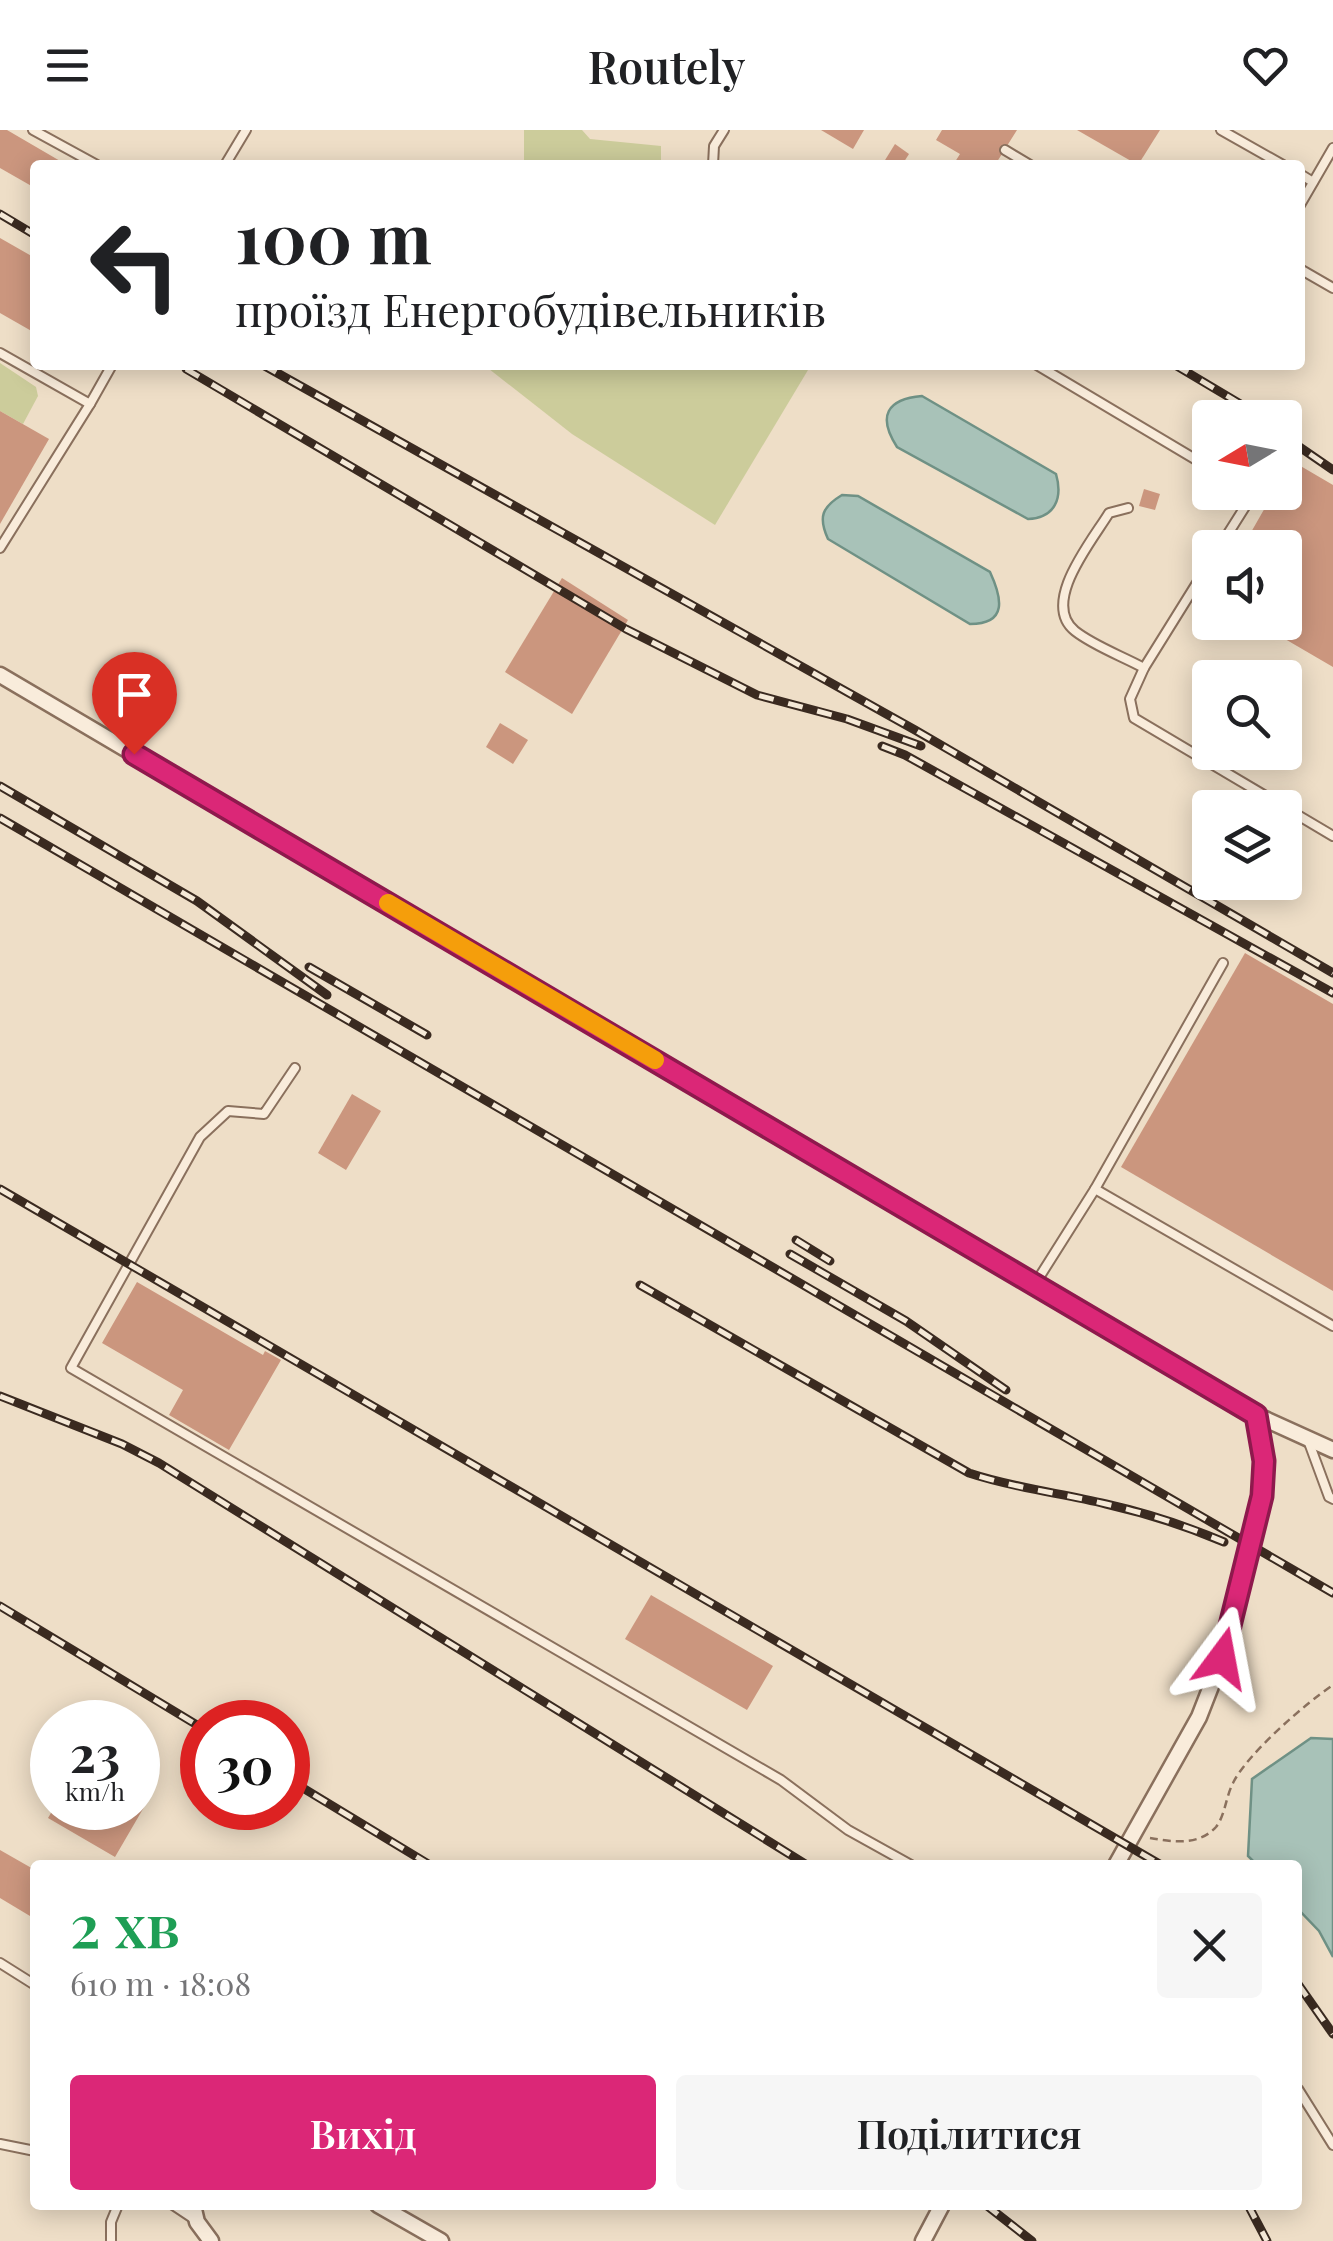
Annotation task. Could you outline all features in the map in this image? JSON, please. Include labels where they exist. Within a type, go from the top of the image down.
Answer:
[{"type":"street","points":[[0,675],[1256,1415],[1333,1450]]},
{"type":"street","points":[[1119,1860],[1200,1717],[1222,1658],[1262,1496],[1264,1461],[1256,1415]]},
{"type":"street","points":[[194,2210],[197,2222],[211,2241]]},
{"type":"street","points":[[387,2210],[441,2241]]},
{"type":"street","points":[[923,2241],[939,2210]]},
{"type":"lane","points":[[32,130],[88,160]]},
{"type":"lane","points":[[228,160],[246,130]]},
{"type":"lane","points":[[713,160],[714,146],[724,130]]},
{"type":"lane","points":[[1221,130],[1274,160]]},
{"type":"lane","points":[[1305,196],[1333,148]]},
{"type":"lane","points":[[1005,150],[1022,160]]},
{"type":"lane","points":[[1305,177],[1313,182]]},
{"type":"lane","points":[[1305,272],[1333,288]]},
{"type":"lane","points":[[0,353],[90,404]]},
{"type":"lane","points":[[0,548],[109,370]]},
{"type":"lane","points":[[1044,370],[1192,457]]},
{"type":"lane","points":[[1128,508],[1109,514],[1062,591],[1062,612],[1072,630],[1144,668]]},
{"type":"lane","points":[[1192,591],[1144,668],[1130,699],[1134,718],[1333,836]]},
{"type":"lane","points":[[1035,1284],[1095,1190],[1224,963]]},
{"type":"lane","points":[[295,1068],[264,1114],[228,1111],[200,1136],[71,1368],[781,1780],[848,1830],[903,1860]]},
{"type":"lane","points":[[1095,1190],[1333,1326]]},
{"type":"lane","points":[[1308,1440],[1333,1499]]},
{"type":"lane","points":[[0,1964],[30,1982]]},
{"type":"lane","points":[[1302,2095],[1333,2145]]},
{"type":"lane","points":[[0,2144],[30,2150]]},
{"type":"lane","points":[[112,2241],[111,2222],[116,2210]]},
{"type":"lane","points":[[180,2210],[197,2222]]},
{"type":"path","points":[[1134,1834],[1176,1843],[1198,1839],[1217,1826],[1233,1783],[1248,1759],[1333,1685]]},
{"type":"green space","points":[[524,130],[582,130],[590,139],[661,146],[661,160],[524,160]]},
{"type":"green space","points":[[0,363],[36,387],[38,396],[23,424],[0,411]]},
{"type":"green space","points":[[490,370],[808,370],[715,525],[572,434]]},
{"type":"shaded area","points":[[922,396],[1056,474],[1057,499],[1051,511],[1028,519],[897,447],[888,426],[889,411],[901,401]]},
{"type":"shaded area","points":[[842,495],[858,496],[990,572],[999,600],[996,614],[991,620],[970,624],[828,539],[824,513]]},
{"type":"shaded area","points":[[1311,1738],[1333,1739],[1333,1957],[1319,1931],[1302,1913],[1302,1860],[1252,1860],[1248,1856],[1252,1779]]},
{"type":"building","points":[[0,130],[7,130],[58,160],[30,160],[30,185],[0,168]]},
{"type":"building","points":[[821,130],[864,130],[853,149]]},
{"type":"building","points":[[942,130],[1017,130],[998,160],[956,160],[960,154],[936,140]]},
{"type":"building","points":[[1077,130],[1160,130],[1141,160],[1129,160]]},
{"type":"building","points":[[895,144],[909,154],[905,160],[885,160]]},
{"type":"building","points":[[0,238],[30,255],[30,330],[0,313]]},
{"type":"building","points":[[0,411],[49,439],[0,524]]},
{"type":"building","points":[[1302,467],[1333,485],[1333,667],[1287,640],[1302,640],[1302,530],[1252,530],[1264,510],[1302,510]]},
{"type":"building","points":[[1144,489],[1160,494],[1155,510],[1139,506]]},
{"type":"building","points":[[562,578],[628,620],[572,714],[505,672]]},
{"type":"building","points":[[500,723],[528,740],[513,764],[486,747]]},
{"type":"building","points":[[1245,953],[1333,1004],[1333,1291],[1121,1167]]},
{"type":"building","points":[[352,1094],[381,1111],[346,1170],[318,1153]]},
{"type":"building","points":[[137,1282],[263,1355],[265,1351],[281,1360],[229,1450],[169,1415],[183,1390],[102,1343]]},
{"type":"building","points":[[651,1595],[773,1666],[747,1710],[625,1639]]},
{"type":"building","points":[[69,1830],[131,1830],[115,1857]]},
{"type":"building","points":[[0,1850],[30,1867],[30,1916],[0,1898]]},
{"type":"railway","points":[[0,214],[30,232]]},
{"type":"railway","points":[[188,370],[626,629],[757,695],[847,719],[921,746]]},
{"type":"railway","points":[[272,370],[915,730],[1333,973]]},
{"type":"railway","points":[[1183,370],[1234,400]]},
{"type":"railway","points":[[1302,449],[1333,470]]},
{"type":"railway","points":[[882,746],[905,755],[1333,993]]},
{"type":"railway","points":[[0,786],[197,901],[327,995]]},
{"type":"railway","points":[[0,818],[1333,1593]]},
{"type":"railway","points":[[309,967],[427,1035]]},
{"type":"railway","points":[[0,1189],[1152,1860]]},
{"type":"railway","points":[[796,1240],[830,1261]]},
{"type":"railway","points":[[790,1254],[906,1321],[1006,1390]]},
{"type":"railway","points":[[640,1285],[969,1473],[1136,1511],[1224,1542]]},
{"type":"railway","points":[[0,1396],[122,1444],[159,1463],[799,1860]]},
{"type":"railway","points":[[0,1606],[180,1715]]},
{"type":"railway","points":[[310,1792],[422,1860]]},
{"type":"railway","points":[[1302,1990],[1333,2034]]},
{"type":"railway","points":[[992,2210],[1032,2241]]},
{"type":"railway","points":[[1251,2210],[1267,2241]]},
{"type":"slow traffic","points":[[388,903],[655,1060]]},
{"type":"route","points":[[134,754],[1256,1415],[1264,1461],[1262,1496],[1222,1658]]}]
